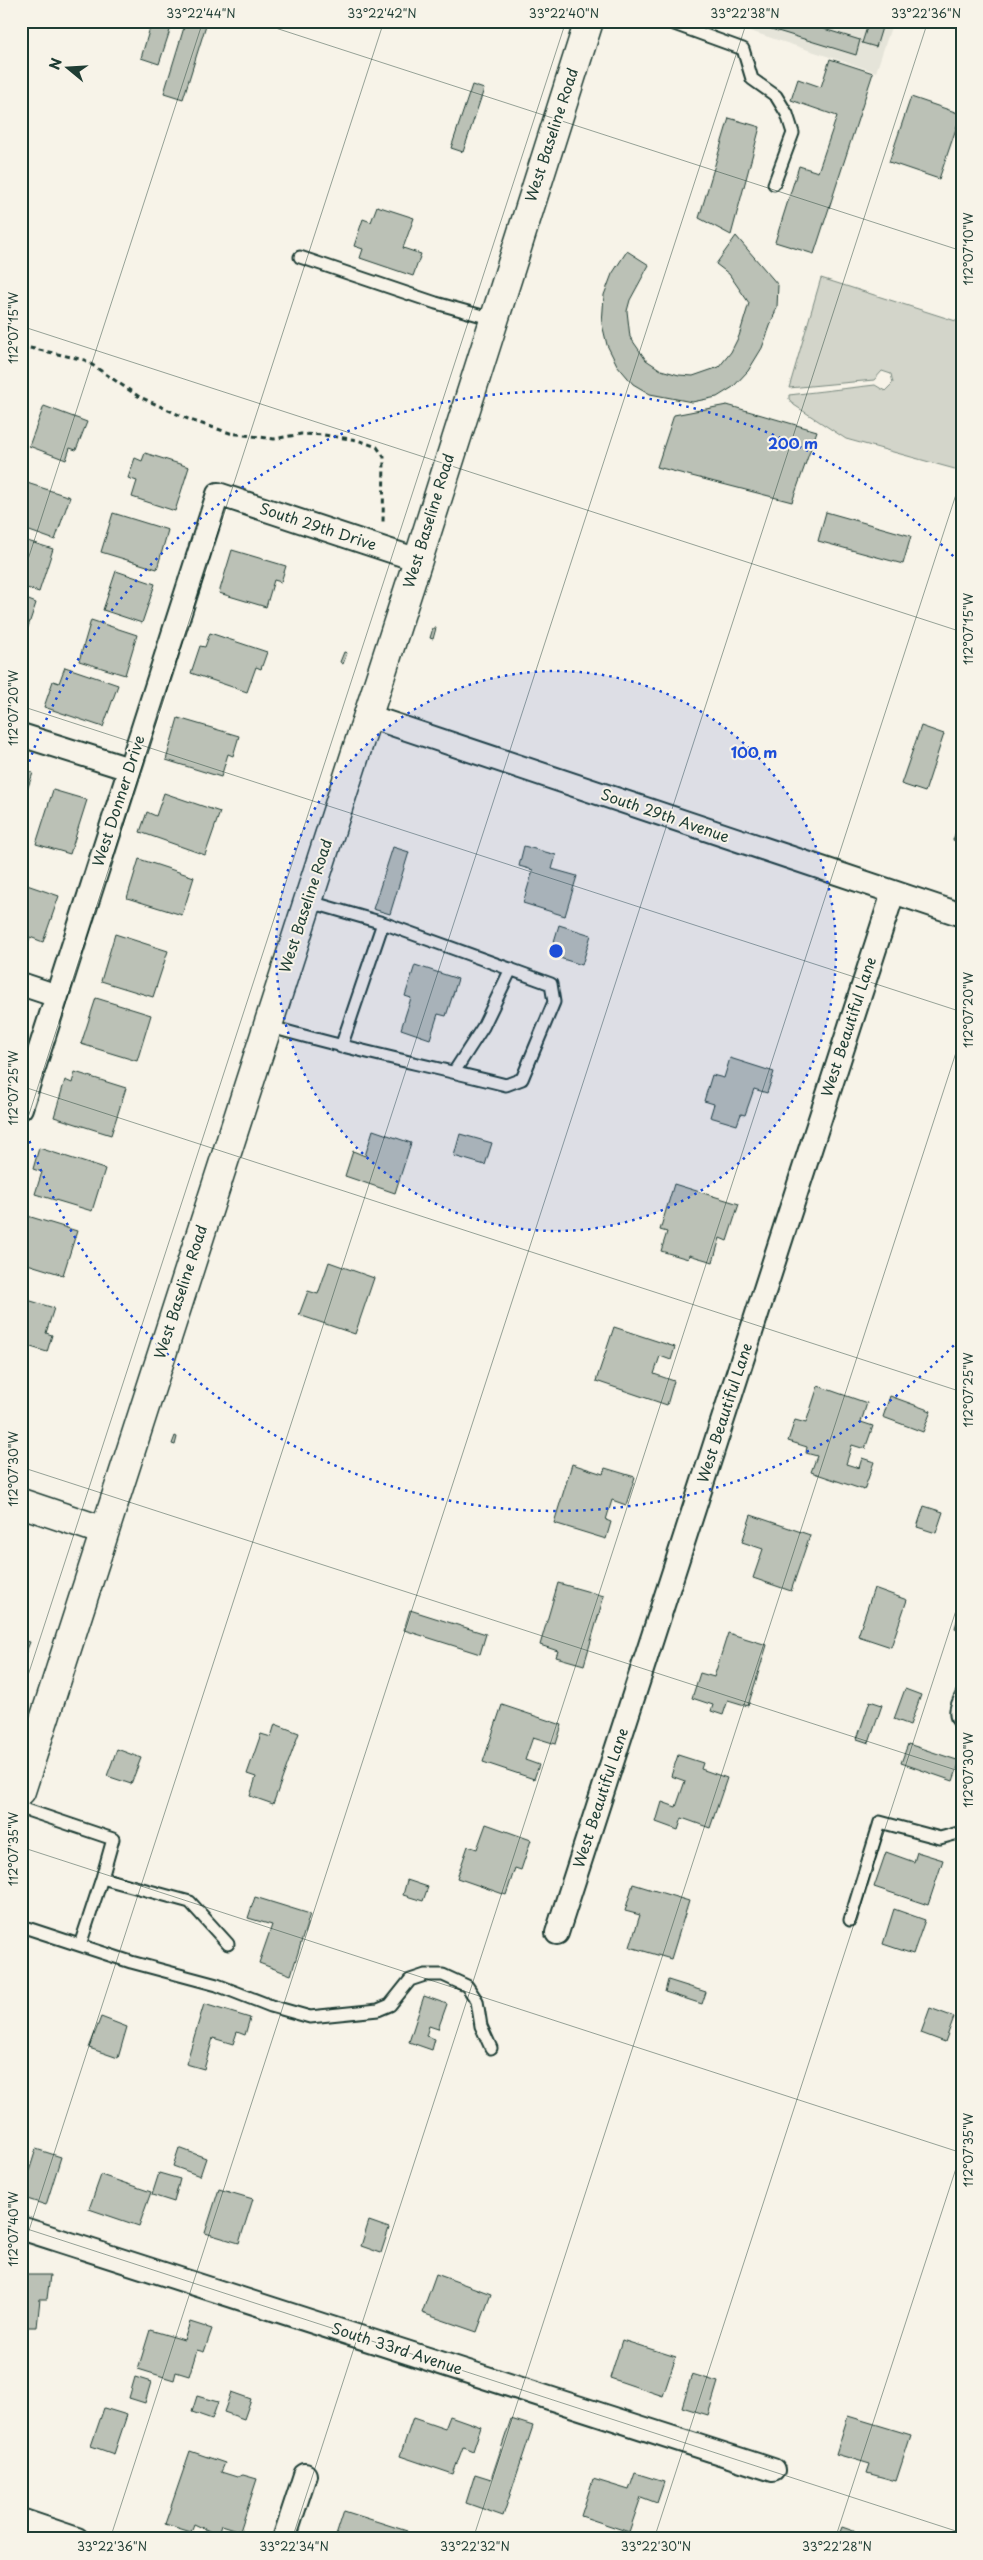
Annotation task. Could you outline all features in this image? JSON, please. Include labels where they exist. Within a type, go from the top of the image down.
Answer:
[{"type":"main road","name":"West Baseline Road","points":[[21,1790],[368,716],[588,21]]},
{"type":"main road","points":[[21,1503],[104,1531]]},
{"type":"street","name":"South 29th Drive","points":[[218,494],[418,560]]},
{"type":"street","name":"West Donner Drive","points":[[21,1108],[218,494]]},
{"type":"street","name":"South 29th Avenue","points":[[368,716],[962,916]]},
{"type":"street","points":[[21,735],[129,769]]},
{"type":"street","name":"West Beautiful Lane","points":[[557,1933],[893,893]]},
{"type":"street","points":[[21,984],[57,996]]},
{"type":"street","name":"South 33rd Avenue","points":[[21,2228],[773,2470]]},
{"type":"street","points":[[284,2539],[305,2474]]},
{"type":"street","points":[[21,2520],[77,2539]]},
{"type":"lane","points":[[666,21],[743,49],[752,79],[776,96],[780,102],[787,114],[793,133],[774,184]]},
{"type":"lane","points":[[300,257],[493,320]]},
{"type":"lane","points":[[268,1026],[341,1047],[506,1085],[522,1078],[554,1002],[551,984],[383,923],[307,901]]},
{"type":"lane","points":[[341,1047],[383,923]]},
{"type":"lane","points":[[454,1072],[482,1027],[511,969]]},
{"type":"lane","points":[[962,1694],[955,1708],[958,1722],[962,1725]]},
{"type":"lane","points":[[21,1808],[114,1839],[80,1945]]},
{"type":"lane","points":[[850,1920],[880,1822],[940,1838],[962,1832]]},
{"type":"lane","points":[[102,1878],[190,1902],[228,1944]]},
{"type":"lane","points":[[21,1926],[244,1993],[270,2006],[310,2017],[378,2010],[390,2005],[410,1980],[425,1975],[443,1975],[467,1986],[477,2001],[481,2026],[491,2048]]},
{"type":"path","points":[[21,346],[85,360],[138,396],[190,420],[230,433],[274,439],[301,434],[324,435],[357,440],[377,447],[384,457],[383,524]]},
{"type":"shaded area","points":[[719,21],[893,21],[876,72]]},
{"type":"shaded area","points":[[821,278],[962,323],[962,471],[846,439],[794,405],[789,399],[789,395],[875,385],[885,391],[893,383],[891,374],[882,371],[874,380],[789,388]]},
{"type":"building","points":[[152,21],[173,21],[159,64],[141,58]]},
{"type":"building","points":[[186,21],[206,25],[183,99],[164,93]]},
{"type":"building","points":[[749,21],[764,21],[763,25]]},
{"type":"building","points":[[770,21],[798,21],[860,40],[856,55],[768,28]]},
{"type":"building","points":[[869,21],[884,21],[876,47],[862,43]]},
{"type":"building","points":[[830,59],[873,73],[814,254],[775,242],[799,166],[818,172],[837,116],[791,100],[798,79],[821,87]]},
{"type":"building","points":[[472,85],[484,89],[463,152],[451,148]]},
{"type":"building","points":[[911,97],[961,114],[939,179],[889,162]]},
{"type":"building","points":[[729,118],[760,127],[731,235],[699,218]]},
{"type":"building","points":[[377,206],[414,218],[403,248],[421,254],[413,276],[360,258],[363,249],[354,246],[363,219],[371,222]]},
{"type":"building","points":[[736,236],[778,285],[777,307],[762,348],[748,371],[733,387],[717,397],[692,402],[650,394],[633,384],[617,365],[607,345],[602,324],[604,295],[612,274],[627,251],[649,265],[630,300],[627,311],[630,337],[646,360],[661,370],[679,375],[693,376],[719,367],[731,352],[739,336],[749,303],[729,274],[716,264]]},
{"type":"building","points":[[727,405],[817,431],[792,502],[657,467],[674,415]]},
{"type":"building","points":[[44,406],[87,422],[76,450],[70,448],[66,460],[29,446]]},
{"type":"building","points":[[145,453],[189,467],[175,511],[132,497],[137,481],[128,478],[135,458],[142,461]]},
{"type":"building","points":[[21,481],[70,497],[55,540],[21,528]]},
{"type":"building","points":[[826,512],[911,536],[903,564],[818,541]]},
{"type":"building","points":[[113,513],[168,530],[157,569],[101,552]]},
{"type":"building","points":[[21,539],[53,549],[39,592],[21,586]]},
{"type":"building","points":[[232,550],[286,566],[281,582],[274,580],[266,607],[219,593]]},
{"type":"building","points":[[116,571],[155,584],[142,623],[103,610]]},
{"type":"building","points":[[21,597],[36,603],[22,645],[21,645]]},
{"type":"building","points":[[91,620],[137,635],[125,675],[79,661]]},
{"type":"building","points":[[433,628],[436,628],[433,639],[430,638]]},
{"type":"building","points":[[210,633],[267,652],[261,669],[256,667],[247,692],[191,673],[200,646],[205,647]]},
{"type":"building","points":[[344,652],[347,653],[343,664],[340,662]]},
{"type":"building","points":[[65,667],[118,685],[103,727],[44,707],[53,681],[59,683]]},
{"type":"building","points":[[178,718],[239,736],[233,756],[228,754],[221,777],[166,760]]},
{"type":"building","points":[[921,726],[944,734],[925,792],[901,784]]},
{"type":"building","points":[[21,769],[33,773],[21,807]]},
{"type":"building","points":[[53,790],[87,800],[70,854],[36,844]]},
{"type":"building","points":[[164,793],[220,812],[205,855],[140,832],[147,812],[156,816]]},
{"type":"building","points":[[962,815],[962,843],[953,840]]},
{"type":"building","points":[[524,846],[556,855],[552,869],[577,876],[565,916],[523,903],[533,870],[519,866]]},
{"type":"building","points":[[393,847],[409,852],[390,914],[373,909]]},
{"type":"building","points":[[139,859],[194,877],[182,915],[127,898]]},
{"type":"building","points":[[24,884],[59,896],[43,942],[30,937],[26,949],[21,948],[21,892]]},
{"type":"building","points":[[559,925],[591,935],[582,965],[550,955]]},
{"type":"building","points":[[115,934],[168,951],[153,997],[101,981]]},
{"type":"building","points":[[415,965],[458,979],[446,1016],[438,1014],[430,1039],[401,1029],[411,998],[405,996]]},
{"type":"building","points":[[96,998],[151,1015],[137,1061],[81,1044]]},
{"type":"building","points":[[730,1058],[774,1072],[767,1093],[754,1089],[745,1115],[741,1114],[737,1125],[710,1117],[714,1104],[704,1101],[712,1075],[724,1078]]},
{"type":"building","points":[[75,1072],[126,1088],[111,1135],[54,1117],[65,1080],[72,1083]]},
{"type":"building","points":[[373,1130],[411,1143],[395,1193],[345,1176],[353,1151],[365,1156]]},
{"type":"building","points":[[460,1134],[492,1143],[485,1165],[454,1156]]},
{"type":"building","points":[[39,1148],[105,1169],[92,1211],[35,1194],[42,1172],[33,1169]]},
{"type":"building","points":[[674,1184],[739,1204],[727,1241],[720,1238],[713,1262],[689,1255],[688,1259],[661,1251],[667,1232],[660,1230]]},
{"type":"building","points":[[21,1214],[77,1231],[63,1275],[21,1262]]},
{"type":"building","points":[[329,1262],[374,1278],[355,1334],[299,1315],[308,1291],[318,1294]]},
{"type":"building","points":[[21,1298],[54,1308],[46,1333],[52,1335],[47,1352],[21,1344]]},
{"type":"building","points":[[614,1327],[675,1347],[671,1360],[660,1356],[654,1374],[674,1381],[667,1405],[596,1381]]},
{"type":"building","points":[[818,1386],[867,1403],[861,1422],[873,1426],[865,1449],[852,1445],[846,1464],[859,1468],[862,1458],[874,1462],[864,1490],[811,1472],[817,1456],[806,1453],[807,1447],[788,1441],[795,1420],[806,1423]]},
{"type":"building","points":[[890,1396],[931,1411],[923,1432],[883,1417]]},
{"type":"building","points":[[175,1436],[177,1437],[175,1445],[172,1444]]},
{"type":"building","points":[[572,1464],[603,1474],[605,1468],[635,1477],[626,1505],[612,1500],[606,1520],[611,1522],[606,1539],[554,1523]]},
{"type":"building","points":[[924,1506],[943,1512],[936,1533],[917,1527]]},
{"type":"building","points":[[751,1515],[810,1535],[791,1591],[753,1578],[763,1549],[742,1542]]},
{"type":"building","points":[[558,1583],[604,1596],[584,1665],[556,1657],[558,1651],[540,1645]]},
{"type":"building","points":[[874,1588],[907,1600],[891,1647],[858,1636]]},
{"type":"building","points":[[962,1607],[962,1630],[955,1628]]},
{"type":"building","points":[[410,1610],[486,1634],[480,1654],[404,1630]]},
{"type":"building","points":[[728,1633],[767,1645],[748,1706],[728,1700],[723,1715],[711,1711],[713,1705],[692,1698],[700,1673],[714,1677]]},
{"type":"building","points":[[26,1641],[30,1642],[26,1652],[23,1651]]},
{"type":"building","points":[[905,1689],[921,1695],[910,1725],[894,1719]]},
{"type":"building","points":[[870,1701],[882,1705],[869,1743],[857,1739]]},
{"type":"building","points":[[502,1705],[562,1725],[556,1744],[533,1737],[525,1760],[539,1765],[534,1779],[483,1762]]},
{"type":"building","points":[[275,1724],[299,1733],[273,1804],[250,1796],[256,1777],[247,1774],[261,1734],[271,1737]]},
{"type":"building","points":[[908,1744],[960,1761],[953,1781],[901,1763]]},
{"type":"building","points":[[117,1749],[141,1758],[131,1784],[107,1776]]},
{"type":"building","points":[[678,1755],[703,1763],[701,1769],[727,1778],[710,1828],[682,1818],[678,1830],[656,1822],[662,1802],[676,1807],[685,1781],[671,1776]]},
{"type":"building","points":[[486,1824],[531,1840],[521,1870],[515,1868],[506,1895],[457,1878],[468,1846],[477,1849]]},
{"type":"building","points":[[886,1852],[914,1862],[917,1852],[943,1860],[928,1905],[874,1887]]},
{"type":"building","points":[[407,1880],[428,1887],[423,1901],[403,1895]]},
{"type":"building","points":[[633,1884],[689,1901],[671,1959],[630,1947],[640,1915],[625,1911]]},
{"type":"building","points":[[255,1897],[310,1914],[291,1975],[259,1963],[272,1925],[248,1918]]},
{"type":"building","points":[[894,1909],[925,1920],[913,1954],[883,1944]]},
{"type":"building","points":[[668,1980],[706,1992],[702,2004],[665,1992]]},
{"type":"building","points":[[424,1996],[447,2004],[438,2029],[429,2026],[426,2036],[435,2039],[432,2050],[409,2042]]},
{"type":"building","points":[[204,2004],[250,2018],[245,2035],[237,2032],[233,2044],[213,2038],[204,2069],[186,2064]]},
{"type":"building","points":[[930,2008],[954,2017],[945,2042],[921,2033]]},
{"type":"building","points":[[101,2017],[127,2027],[118,2058],[89,2048]]},
{"type":"building","points":[[179,2148],[206,2158],[200,2176],[173,2166]]},
{"type":"building","points":[[36,2149],[61,2157],[46,2205],[21,2197]]},
{"type":"building","points":[[159,2173],[180,2179],[174,2202],[152,2195]]},
{"type":"building","points":[[101,2175],[151,2192],[139,2226],[89,2209]]},
{"type":"building","points":[[219,2189],[253,2199],[239,2243],[205,2233]]},
{"type":"building","points":[[369,2221],[389,2228],[381,2253],[361,2246]]},
{"type":"building","points":[[436,2274],[491,2294],[477,2332],[422,2313]]},
{"type":"building","points":[[25,2275],[50,2275],[47,2299],[40,2299],[37,2327],[25,2327],[25,2335],[21,2335],[21,2288],[25,2288]]},
{"type":"building","points":[[190,2322],[212,2329],[204,2352],[197,2350],[189,2376],[176,2372],[174,2380],[138,2369],[150,2330],[184,2340]]},
{"type":"building","points":[[622,2340],[676,2357],[663,2396],[610,2378]]},
{"type":"building","points":[[692,2374],[718,2382],[708,2415],[682,2407]]},
{"type":"building","points":[[135,2377],[151,2382],[145,2403],[129,2398]]},
{"type":"building","points":[[231,2392],[251,2399],[244,2419],[224,2412]]},
{"type":"building","points":[[197,2396],[218,2402],[212,2419],[192,2412]]},
{"type":"building","points":[[104,2408],[127,2415],[114,2454],[91,2446]]},
{"type":"building","points":[[450,2416],[481,2427],[473,2451],[463,2447],[453,2474],[400,2456],[413,2418],[445,2429]]},
{"type":"building","points":[[848,2416],[911,2435],[896,2481],[867,2473],[870,2464],[836,2454]]},
{"type":"building","points":[[511,2419],[533,2426],[503,2516],[466,2503],[475,2474],[491,2479]]},
{"type":"building","points":[[190,2451],[225,2463],[221,2472],[237,2477],[243,2475],[257,2479],[240,2531],[221,2525],[218,2535],[194,2524],[191,2532],[165,2524]]},
{"type":"building","points":[[635,2473],[664,2482],[657,2503],[641,2497],[629,2532],[581,2516],[593,2479],[629,2490]]},
{"type":"building","points":[[344,2511],[407,2531],[405,2539],[335,2539]]},
{"type":"building","points":[[842,2527],[865,2535],[864,2539],[819,2539],[822,2531],[838,2537]]}]
